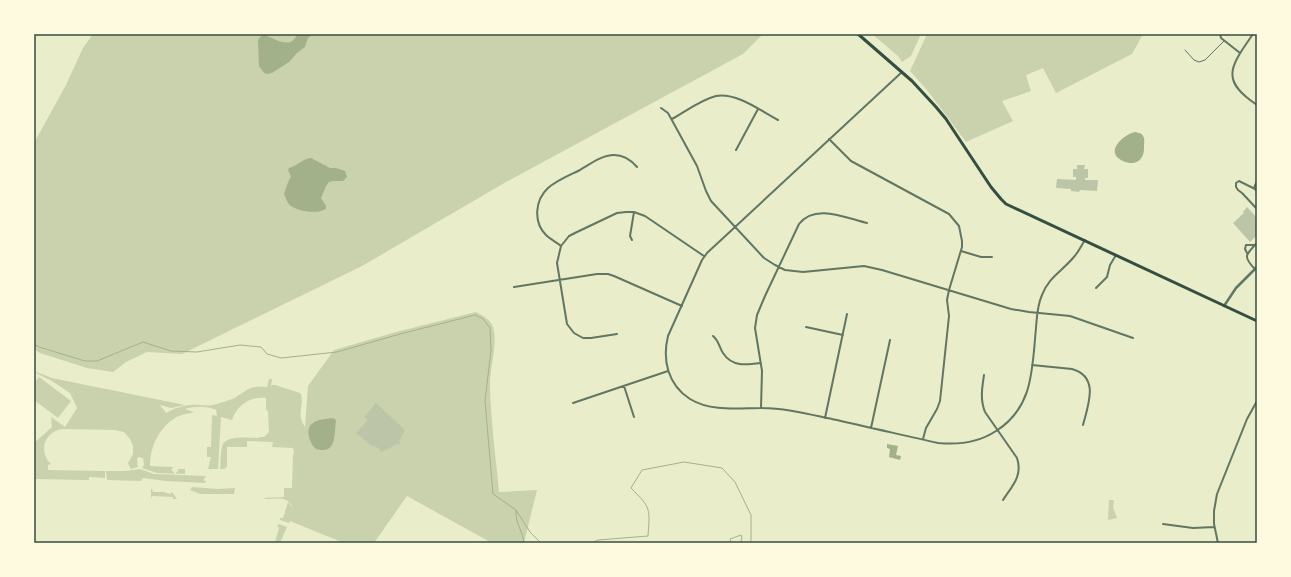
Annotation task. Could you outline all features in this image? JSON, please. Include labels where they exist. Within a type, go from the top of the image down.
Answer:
[{"type":"main road","points":[[858,34],[917,86],[942,114],[991,188],[1006,204],[1257,321]]},
{"type":"street","points":[[1220,34],[1221,38],[1240,53]]},
{"type":"street","points":[[1253,34],[1240,53],[1234,65],[1232,75],[1234,84],[1244,97],[1257,105]]},
{"type":"street","points":[[902,72],[828,139],[704,256],[666,343],[665,358],[668,371],[673,381],[682,392],[691,400],[718,408],[784,409],[938,442],[956,444],[977,441],[988,436],[1006,424],[1014,416],[1026,398],[1031,382],[1037,313],[1042,295],[1049,281],[1074,257],[1085,240]]},
{"type":"street","points":[[672,119],[708,99],[721,95],[737,98],[778,120]]},
{"type":"street","points":[[661,108],[666,111],[672,119],[697,166],[708,196],[764,258],[778,267],[791,271],[803,272],[866,266],[1011,309],[1070,316],[1133,338]]},
{"type":"street","points":[[736,150],[758,109]]},
{"type":"street","points":[[828,139],[851,161],[949,214],[954,218],[960,230],[962,241],[947,300],[949,316],[940,401],[938,409],[926,428],[923,439]]},
{"type":"street","points":[[561,246],[545,234],[539,223],[537,212],[538,204],[546,190],[554,184],[609,155],[622,156],[631,160],[637,167]]},
{"type":"street","points":[[1256,190],[1239,181],[1236,183],[1238,190],[1257,208]]},
{"type":"street","points":[[1256,190],[1254,188],[1257,182]]},
{"type":"street","points":[[617,334],[589,338],[581,337],[569,328],[566,321],[557,260],[561,246],[569,236],[617,213],[634,212],[645,216],[704,256]]},
{"type":"street","points":[[632,240],[630,236],[634,212]]},
{"type":"street","points":[[762,408],[762,371],[755,328],[757,315],[799,224],[811,214],[828,213],[867,224]]},
{"type":"street","points":[[1224,306],[1236,288],[1256,268],[1248,261],[1248,253],[1256,244]]},
{"type":"street","points":[[1248,253],[1244,249],[1246,245],[1256,244]]},
{"type":"street","points":[[960,251],[981,257],[992,256]]},
{"type":"street","points":[[1096,288],[1107,277],[1110,265],[1116,255]]},
{"type":"street","points":[[514,287],[597,274],[608,274],[682,306]]},
{"type":"street","points":[[825,418],[847,314]]},
{"type":"street","points":[[806,327],[843,335]]},
{"type":"street","points":[[713,336],[718,340],[726,357],[733,362],[746,365],[761,363]]},
{"type":"street","points":[[871,428],[890,340]]},
{"type":"street","points":[[1032,365],[1072,369],[1085,376],[1090,385],[1091,393],[1083,425]]},
{"type":"street","points":[[573,403],[668,371]]},
{"type":"street","points":[[984,375],[983,406],[1017,458],[1019,467],[1017,480],[1003,500]]},
{"type":"street","points":[[624,386],[634,417]]},
{"type":"street","points":[[1218,543],[1214,527],[1214,511],[1217,494],[1247,419],[1257,401]]},
{"type":"street","points":[[1163,524],[1184,528],[1214,527]]},
{"type":"lane","points":[[1185,50],[1196,62],[1202,62],[1224,40]]},
{"type":"shaded area","points":[[93,34],[763,34],[743,54],[506,182],[362,266],[182,354],[147,352],[126,362],[113,372],[87,368],[40,353],[34,349],[34,143],[66,85],[83,48]]},
{"type":"shaded area","points":[[297,34],[313,34],[308,38],[305,47],[289,62],[272,73],[264,73],[259,66],[258,40],[260,37],[264,35],[287,43],[291,42]]},
{"type":"shaded area","points":[[872,34],[921,34],[911,56],[902,62],[898,56]]},
{"type":"shaded area","points":[[927,34],[1143,34],[1132,54],[1056,93],[1043,68],[1026,75],[1031,91],[1002,101],[1013,121],[966,142],[927,90],[910,71]]},
{"type":"shaded area","points":[[1135,132],[1143,135],[1144,137],[1144,150],[1139,160],[1128,163],[1118,158],[1115,154],[1115,149],[1120,140]]},
{"type":"shaded area","points":[[311,158],[330,168],[345,171],[347,177],[343,181],[329,182],[326,186],[321,198],[326,206],[326,209],[322,211],[308,212],[299,210],[288,203],[284,194],[291,177],[288,170],[289,168]]},
{"type":"shaded area","points":[[476,312],[490,321],[495,338],[490,388],[492,427],[499,492],[537,490],[524,543],[492,543],[407,496],[374,543],[344,543],[290,521],[289,523],[280,520],[280,518],[283,518],[288,502],[293,508],[291,504],[285,499],[264,498],[284,497],[284,488],[292,488],[293,448],[272,447],[273,442],[247,441],[247,447],[227,447],[227,467],[220,469],[222,447],[227,440],[243,437],[259,438],[264,437],[269,432],[266,398],[255,398],[245,403],[237,410],[232,420],[221,417],[218,469],[208,469],[211,457],[207,457],[207,447],[211,447],[212,415],[217,416],[216,410],[200,407],[185,409],[194,412],[179,416],[166,425],[157,437],[150,458],[150,466],[174,467],[171,469],[175,474],[157,473],[142,468],[144,465],[143,458],[138,457],[138,467],[130,469],[128,463],[133,454],[133,446],[130,439],[124,432],[115,430],[63,429],[51,434],[45,443],[45,454],[51,464],[48,465],[48,470],[105,471],[105,478],[89,477],[89,480],[34,479],[34,443],[52,427],[51,417],[65,427],[77,408],[70,393],[34,371],[52,378],[185,405],[171,408],[160,405],[166,413],[185,406],[211,405],[235,398],[250,388],[267,387],[269,379],[272,379],[271,387],[272,385],[275,385],[300,393],[302,397],[301,417],[305,427],[308,386],[334,350],[396,332]]},
{"type":"shaded area","points":[[39,377],[71,401],[58,418],[34,400],[34,383]]},
{"type":"shaded area","points":[[332,418],[336,421],[334,438],[331,446],[328,449],[323,450],[316,449],[312,444],[308,432],[310,425],[322,419]]},
{"type":"shaded area","points":[[887,444],[898,446],[896,455],[901,456],[900,460],[889,457],[890,449],[887,448]]},
{"type":"shaded area","points":[[140,469],[154,474],[205,476],[204,481],[206,481],[205,483],[143,478],[141,481],[107,480],[106,471]]},
{"type":"shaded area","points":[[178,469],[185,469],[185,474],[175,474]]},
{"type":"shaded area","points":[[192,487],[218,489],[235,488],[234,494],[200,494],[190,490]]},
{"type":"shaded area","points":[[151,489],[153,492],[170,494],[172,492],[177,499],[173,499],[173,497],[152,496],[151,499]]},
{"type":"shaded area","points":[[1109,500],[1114,500],[1113,507],[1117,518],[1108,520]]},
{"type":"shaded area","points":[[279,524],[287,527],[280,543],[270,543],[275,542],[279,528],[277,526]]},
{"type":"building","points":[[1077,165],[1085,165],[1084,169],[1088,169],[1088,178],[1085,178],[1085,180],[1098,180],[1097,191],[1080,190],[1079,192],[1071,191],[1071,189],[1056,188],[1057,179],[1076,180],[1076,177],[1073,177],[1073,169],[1077,169]]},
{"type":"building","points":[[1247,207],[1257,218],[1257,235],[1250,242],[1233,223],[1244,213],[1243,212]]},
{"type":"building","points":[[376,403],[405,430],[399,441],[401,442],[399,445],[397,444],[380,452],[380,450],[374,445],[373,447],[356,433],[368,420],[364,417]]},
{"type":"waterway","points":[[34,344],[39,347],[85,361],[97,361],[143,342],[171,351],[197,352],[240,345],[261,347],[267,354],[281,358],[337,352],[475,315],[483,319],[490,328],[491,350],[485,401],[493,494],[516,510],[530,532],[541,543]]},
{"type":"waterway","points":[[592,543],[598,540],[648,536],[648,509],[631,488],[642,470],[684,462],[722,468],[735,482],[751,515],[751,543]]},
{"type":"waterway","points":[[516,511],[524,543]]},
{"type":"waterway","points":[[731,543],[730,539],[741,535],[742,543]]}]
